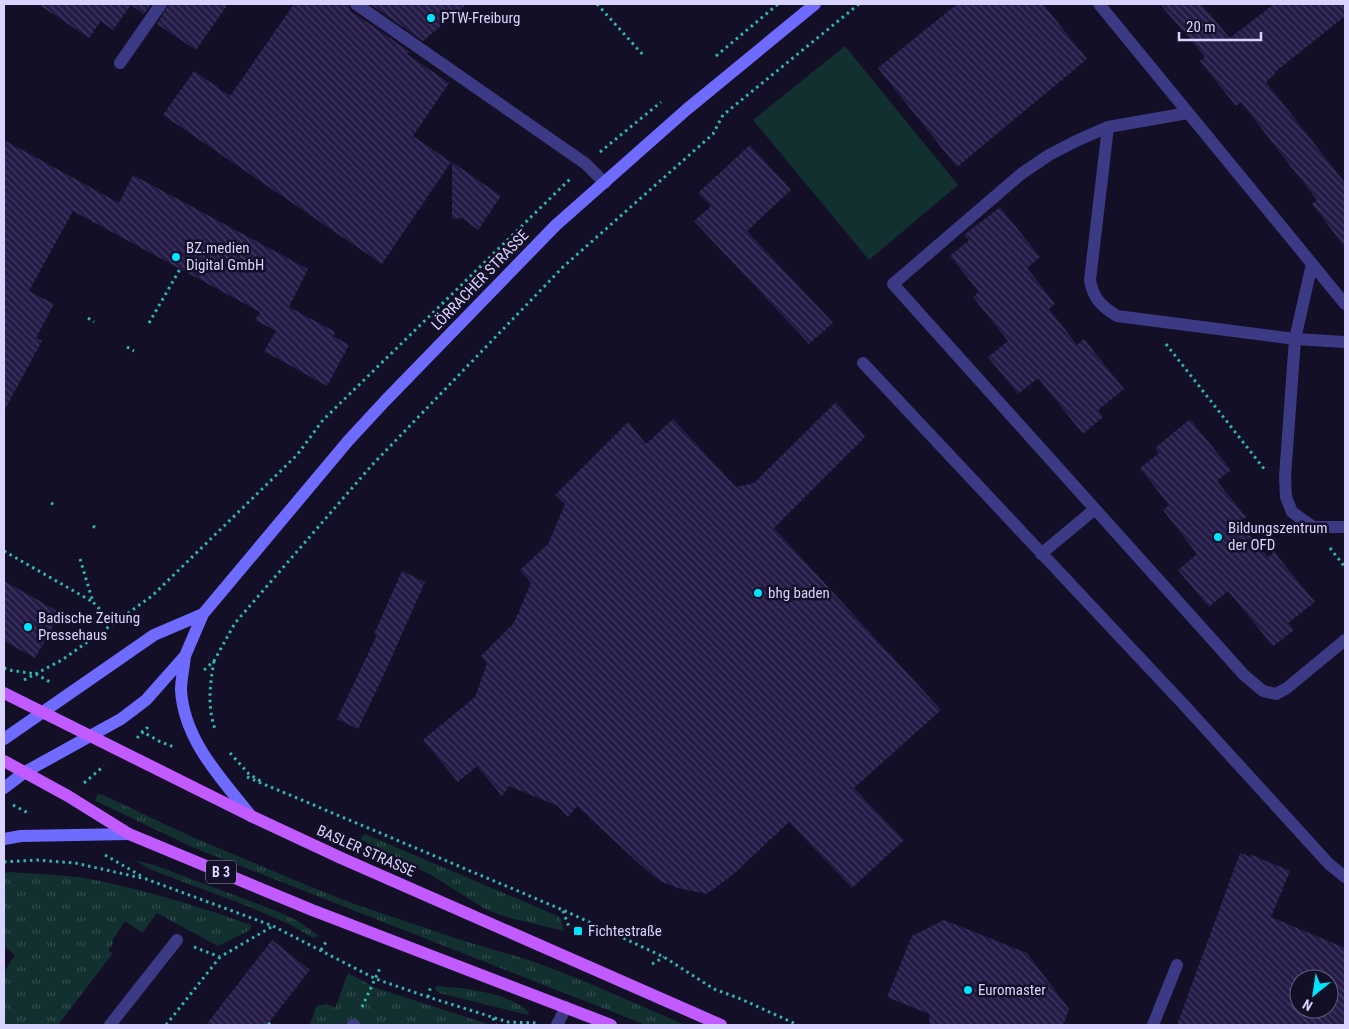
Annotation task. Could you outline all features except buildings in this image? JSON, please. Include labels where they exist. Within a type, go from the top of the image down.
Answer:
[{"type":"main road","name":"BASLER STRASSE","points":[[4,693],[251,816],[410,889],[721,1025]]},
{"type":"main road","name":"B 3","points":[[4,761],[68,796],[129,834],[312,910],[611,1025]]},
{"type":"street","points":[[120,62],[161,4]]},
{"type":"street","points":[[356,4],[586,164],[605,182]]},
{"type":"street","name":"LÖRRACHER STRASSE","points":[[4,788],[25,772],[121,719],[146,700],[185,656],[203,614],[354,434],[556,225],[686,110],[815,4]]},
{"type":"street","points":[[1099,4],[1345,304]]},
{"type":"street","points":[[1188,113],[1108,127],[1049,155],[1021,174],[894,284],[1244,675],[1263,691],[1276,694],[1287,688],[1345,640]]},
{"type":"street","points":[[1108,127],[1090,280],[1092,290],[1098,302],[1117,316],[1295,339],[1345,342]]},
{"type":"street","points":[[1312,264],[1295,339],[1285,477],[1286,497],[1292,512],[1313,527],[1345,527]]},
{"type":"street","points":[[863,363],[1192,713],[1329,864],[1345,878]]},
{"type":"street","points":[[1041,554],[1095,509]]},
{"type":"street","name":"LÖRRACHER STRASSE","points":[[4,739],[154,635],[203,614]]},
{"type":"street","points":[[185,656],[181,690],[186,720],[205,758],[251,816]]},
{"type":"street","points":[[4,839],[21,836],[129,834]]},
{"type":"street","points":[[110,1025],[177,940]]},
{"type":"street","points":[[1153,1025],[1177,965]]},
{"type":"street","points":[[557,1025],[566,1007]]},
{"type":"path","points":[[597,4],[644,56]]},
{"type":"path","points":[[217,734],[210,716],[209,690],[214,661],[235,623],[372,465],[563,267],[712,134],[723,115],[859,4]]},
{"type":"path","points":[[149,323],[180,269]]},
{"type":"path","points":[[88,318],[94,322]]},
{"type":"path","points":[[1147,320],[1286,497]]},
{"type":"path","points":[[127,347],[134,351]]},
{"type":"path","points":[[4,668],[36,674],[62,660],[152,596],[297,454],[323,420]]},
{"type":"path","points":[[51,503],[56,506]]},
{"type":"path","points":[[93,526],[97,529]]},
{"type":"path","points":[[4,551],[93,602],[114,624]]},
{"type":"path","points":[[80,559],[93,602]]},
{"type":"path","points":[[226,749],[249,774],[274,789],[563,910],[664,957],[714,989],[742,999],[798,1025]]},
{"type":"path","points":[[11,804],[33,816]]},
{"type":"path","points":[[4,862],[37,860],[76,862],[146,879],[273,926],[376,979],[508,1022]]},
{"type":"path","points":[[563,910],[569,927]]},
{"type":"path","points":[[166,1025],[220,957],[273,926]]},
{"type":"path","points":[[177,940],[220,957]]},
{"type":"path","points":[[321,950],[326,942]]},
{"type":"path","points":[[652,964],[664,957]]},
{"type":"path","points":[[353,1025],[381,966]]},
{"type":"path","points":[[428,997],[431,985]]},
{"type":"path","points":[[493,1017],[496,1025]]},
{"type":"green space","points":[[845,46],[958,185],[869,260],[753,120]]},
{"type":"green space","points":[[98,794],[192,837],[316,889],[461,940],[529,960],[584,981],[685,1025],[646,1025],[192,847],[98,802],[95,800]]},
{"type":"green space","points":[[365,834],[560,917],[564,931],[506,917],[485,909],[431,875],[360,839]]},
{"type":"green space","points":[[135,860],[154,865],[279,912],[298,921],[319,936],[313,938],[291,925],[250,907],[149,869]]},
{"type":"green space","points":[[4,873],[78,877],[122,886],[166,897],[251,925],[250,930],[218,946],[157,913],[142,933],[125,921],[108,951],[113,953],[58,1025],[4,1025],[4,972],[15,955],[4,946]]},
{"type":"green space","points":[[348,973],[376,988],[491,1025],[309,1025],[317,1006],[327,1004],[335,1008]]},
{"type":"green space","points":[[437,986],[485,992],[520,1005],[529,1012],[528,1015],[439,993],[435,989]]},
{"type":"place","name":"PTW-Freiburg","points":[[431,18]]},
{"type":"place","name":"BZ.medien Digital GmbH","points":[[176,257]]},
{"type":"place","name":"Bildungszentrum der OFD","points":[[1218,537]]},
{"type":"place","name":"bhg baden","points":[[758,593]]},
{"type":"place","name":"Badische Zeitung Pressehaus","points":[[28,627]]},
{"type":"place","name":"Fichtestraße","points":[[578,931]]},
{"type":"place","name":"Euromaster","points":[[968,990]]}]
